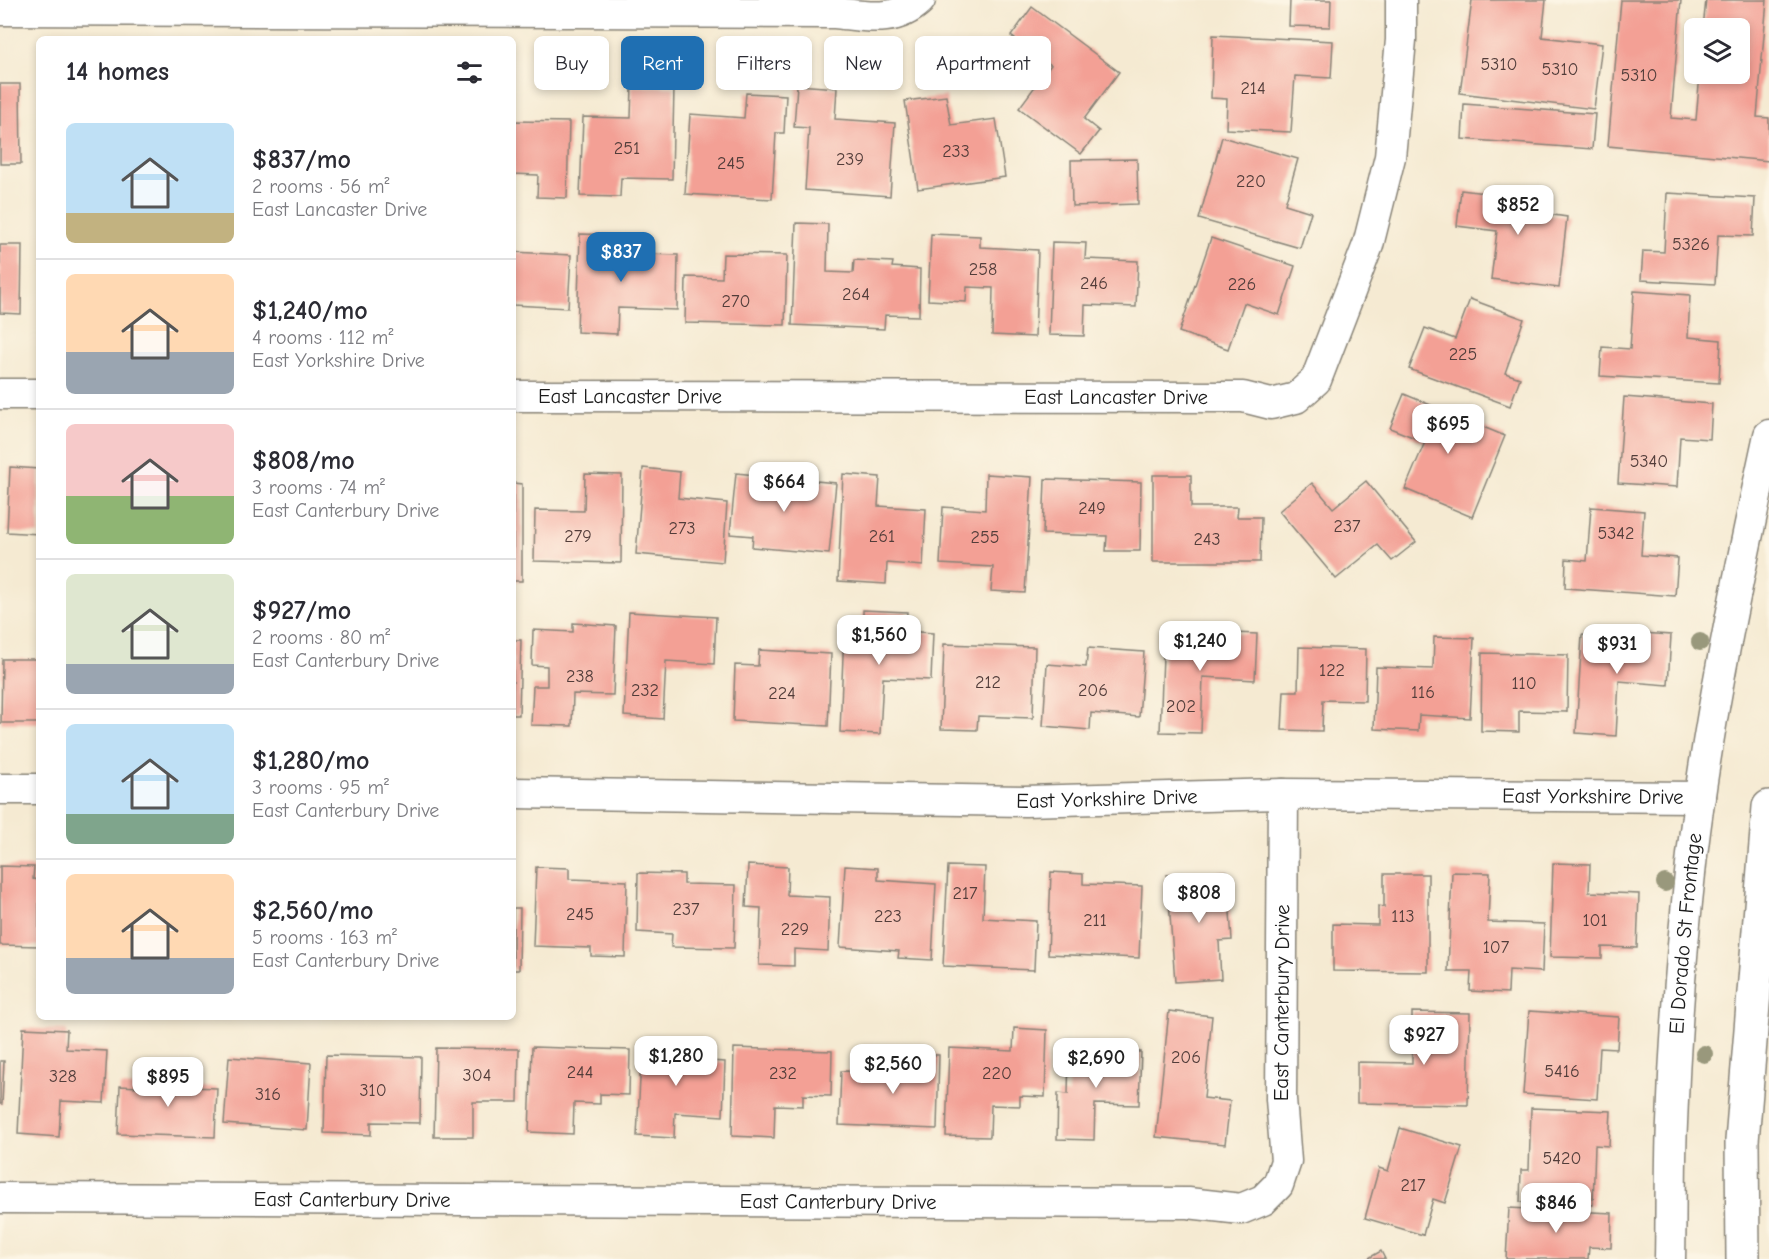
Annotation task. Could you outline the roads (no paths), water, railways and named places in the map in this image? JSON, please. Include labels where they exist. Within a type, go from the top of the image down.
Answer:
[{"type":"main road","points":[[1743,1259],[1742,1141],[1769,807]]},
{"type":"street","points":[[0,10],[823,12],[878,18],[897,14],[920,0]]},
{"type":"street","name":"East Lancaster Drive","points":[[516,396],[1243,397],[1270,404],[1296,398],[1316,380],[1368,245],[1390,157],[1401,39],[1401,0]]},
{"type":"street","points":[[0,394],[36,394]]},
{"type":"street","name":"El Dorado St Frontage","points":[[1670,1259],[1672,1122],[1679,996],[1692,855],[1717,687],[1769,435]]},
{"type":"street","points":[[0,789],[36,789]]},
{"type":"street","name":"East Yorkshire Drive","points":[[516,793],[1025,801],[1283,794],[1700,797]]},
{"type":"street","name":"East Canterbury Drive","points":[[0,1198],[1188,1203],[1241,1209],[1263,1200],[1278,1185],[1286,1161],[1281,1099],[1283,794]]}]
